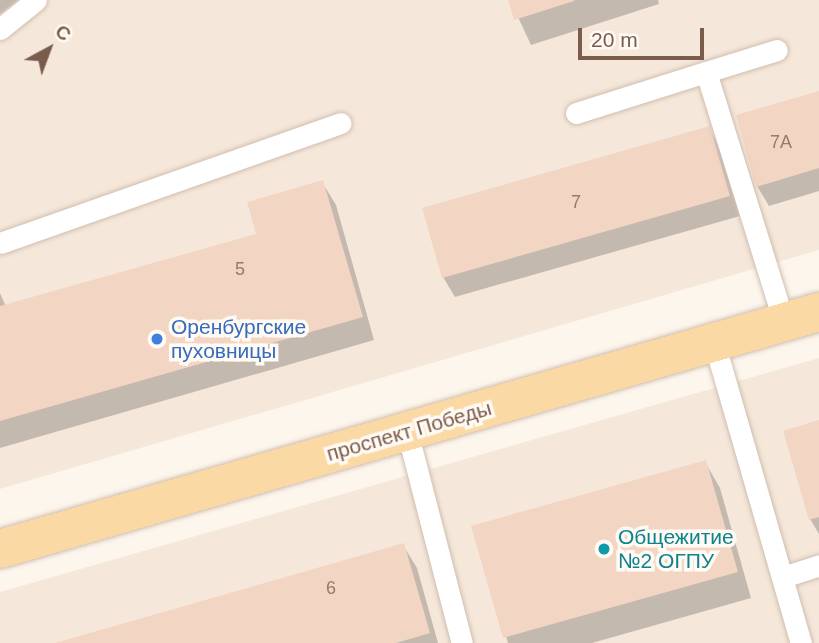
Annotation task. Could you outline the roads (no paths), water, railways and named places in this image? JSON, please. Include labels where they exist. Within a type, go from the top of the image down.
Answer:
[{"type":"main road","name":"проспект Победы","points":[[0,549],[802,317]]},
{"type":"lane","points":[[0,29],[36,0]]},
{"type":"lane","points":[[576,113],[777,50]]},
{"type":"lane","points":[[706,72],[802,317]]},
{"type":"lane","points":[[0,243],[340,123]]},
{"type":"lane","points":[[714,342],[801,643]]},
{"type":"lane","points":[[407,431],[460,642]]},
{"type":"lane","points":[[783,577],[819,565]]},
{"type":"place","name":"Оренбургские пуховницы","points":[[157,339]]},
{"type":"place","name":"Общежитие №2 ОГПУ","points":[[604,549]]}]
